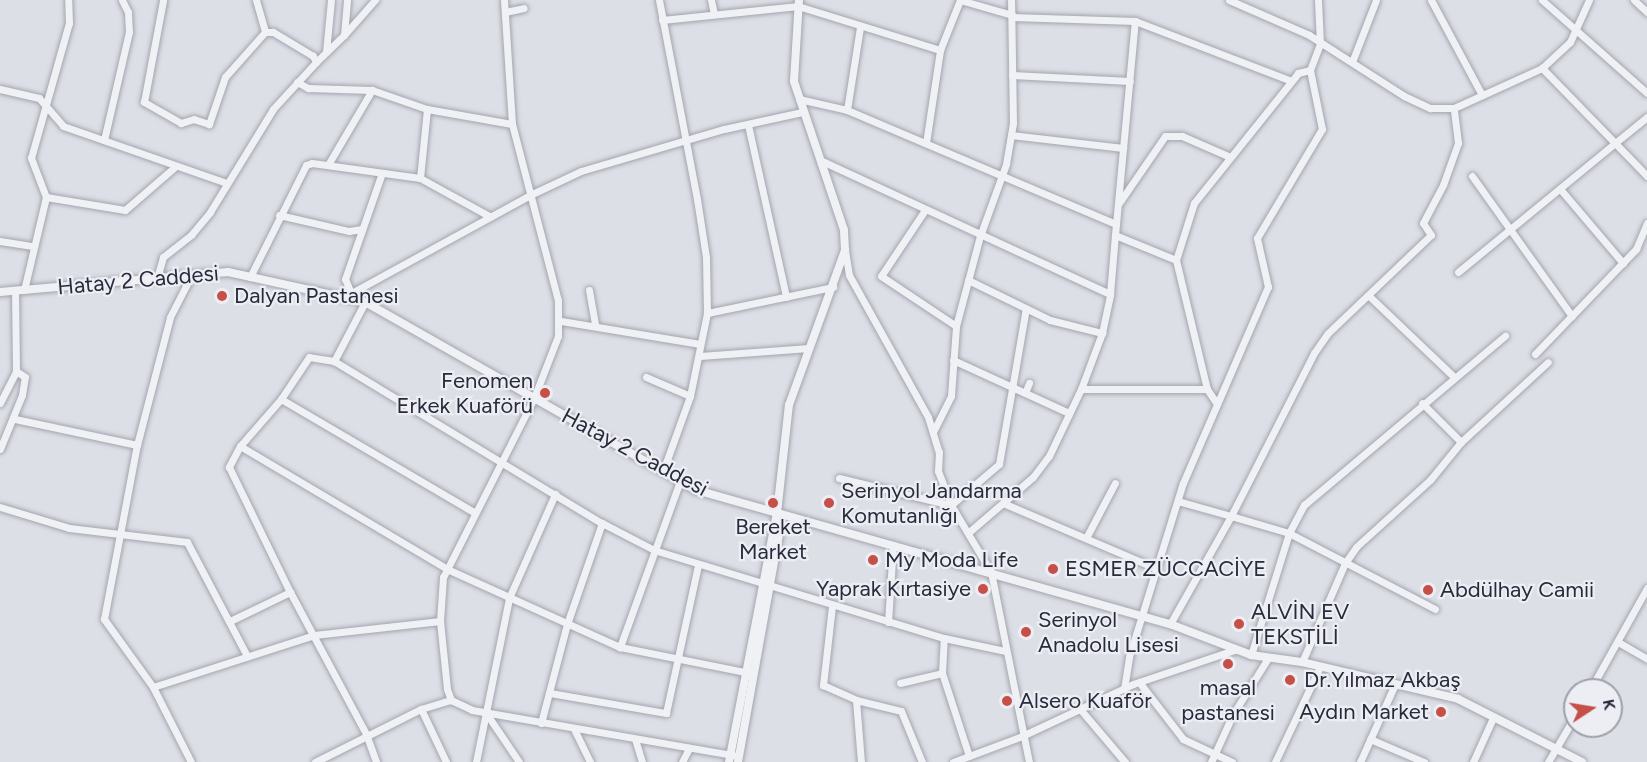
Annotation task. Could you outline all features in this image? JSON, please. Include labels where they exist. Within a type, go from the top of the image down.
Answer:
[{"type":"street","points":[[0,403],[13,374],[19,290],[46,197],[31,158],[69,23],[68,0]]},
{"type":"street","points":[[104,140],[129,32],[128,12],[122,0]]},
{"type":"street","points":[[163,0],[144,102],[181,123],[194,119],[209,124],[225,77],[265,32],[273,32],[313,56],[316,62]]},
{"type":"street","points":[[256,0],[265,32]]},
{"type":"street","points":[[327,52],[331,0]]},
{"type":"street","points":[[344,35],[348,0]]},
{"type":"street","points":[[158,279],[163,257],[191,235],[227,183],[261,126],[297,82],[344,35],[374,0]]},
{"type":"street","points":[[452,700],[447,689],[440,621],[447,569],[534,398],[561,321],[512,124],[504,0]]},
{"type":"street","points":[[659,0],[706,257],[707,313],[690,396],[663,471]]},
{"type":"street","points":[[711,0],[714,15]]},
{"type":"street","points":[[926,143],[940,50],[959,0],[1012,16],[1135,21],[1291,81]]},
{"type":"street","points":[[933,432],[951,396],[956,326],[980,236],[1001,176],[1011,135],[1011,0]]},
{"type":"street","points":[[1229,0],[1258,10],[1352,62],[1421,104],[1454,108],[1542,68],[1576,33],[1589,0]]},
{"type":"street","points":[[1124,689],[1129,657],[1144,617],[1178,501],[1268,286],[1257,238],[1322,129],[1310,70],[1320,44],[1316,29],[1318,0]]},
{"type":"street","points":[[1352,62],[1376,0]]},
{"type":"street","points":[[1431,0],[1482,95]]},
{"type":"street","points":[[1542,0],[1576,33],[1647,93]]},
{"type":"street","points":[[1634,0],[1647,12]]},
{"type":"street","points":[[662,20],[798,3],[860,27],[940,50]]},
{"type":"street","points":[[798,3],[794,81],[802,112],[822,161],[844,230],[849,275],[933,432],[939,452],[938,471],[951,505],[969,532],[990,573],[998,595],[1005,651],[1029,762]]},
{"type":"street","points":[[505,12],[524,8]]},
{"type":"street","points":[[969,532],[1033,477],[1049,456],[1081,389],[1102,333],[1110,294],[1135,21]]},
{"type":"street","points":[[847,110],[860,27]]},
{"type":"street","points":[[1542,68],[1647,176]]},
{"type":"street","points":[[1217,404],[1207,389],[1176,260],[1194,203],[1291,81],[1298,73],[1310,70]]},
{"type":"street","points":[[1012,75],[1130,81]]},
{"type":"street","points":[[297,82],[308,88],[372,90],[427,109],[512,124]]},
{"type":"street","points":[[0,89],[39,98],[63,126],[227,183]]},
{"type":"street","points":[[329,163],[372,90]]},
{"type":"street","points":[[799,99],[847,110],[1116,224]]},
{"type":"street","points":[[1170,624],[1231,516],[1314,353],[1328,333],[1370,296],[1431,235],[1423,223],[1443,185],[1458,143],[1454,108]]},
{"type":"street","points":[[420,177],[427,109]]},
{"type":"street","points":[[382,173],[345,279],[347,295],[489,216],[581,171],[685,141],[802,112]]},
{"type":"street","points":[[1458,272],[1561,190],[1647,117]]},
{"type":"street","points":[[748,125],[786,297]]},
{"type":"street","points":[[1011,135],[1124,148]]},
{"type":"street","points":[[1118,203],[1165,136],[1182,136],[1230,157]]},
{"type":"street","points":[[822,161],[980,236],[1110,294]]},
{"type":"street","points":[[250,277],[306,165],[329,163],[382,173],[420,177],[489,216]]},
{"type":"street","points":[[46,197],[125,210],[176,166]]},
{"type":"street","points":[[1472,176],[1572,316]]},
{"type":"street","points":[[1561,190],[1623,263]]},
{"type":"street","points":[[926,210],[881,276],[956,326]]},
{"type":"street","points":[[279,215],[349,231],[362,229]]},
{"type":"street","points":[[1535,354],[1636,249],[1647,223]]},
{"type":"street","points":[[1115,235],[1176,260]]},
{"type":"street","points":[[0,241],[33,246]]},
{"type":"street","points":[[1636,249],[1647,248]]},
{"type":"street","points":[[315,762],[366,734],[421,709],[452,700],[486,713],[689,748],[734,759],[766,584],[780,528],[777,513],[789,405],[845,250]]},
{"type":"street","name":"Hatay 2 Caddesi","points":[[0,292],[228,272],[347,295],[365,302],[696,490],[1170,624],[1251,655],[1302,662],[1458,699],[1582,762]]},
{"type":"street","points":[[191,276],[170,317],[137,445],[118,534],[104,619],[153,687],[191,762]]},
{"type":"street","points":[[968,280],[1050,320],[1102,333]]},
{"type":"street","points":[[707,313],[833,287]]},
{"type":"street","points":[[590,290],[595,324]]},
{"type":"street","points":[[1370,296],[1454,377]]},
{"type":"street","points":[[334,361],[365,302]]},
{"type":"street","points":[[951,505],[999,464],[1026,308]]},
{"type":"street","points":[[561,321],[595,324],[700,344]]},
{"type":"street","points":[[1251,655],[1289,532],[1304,505],[1504,336]]},
{"type":"street","points":[[700,356],[809,348]]},
{"type":"street","points":[[375,762],[366,734],[290,592],[230,472],[230,462],[240,446],[281,399],[309,357],[334,361],[602,523],[654,550],[832,606],[944,638],[1005,651]]},
{"type":"street","points":[[953,360],[1069,413]]},
{"type":"street","points":[[1302,662],[1344,563],[1356,547],[1430,480],[1461,442],[1548,362]]},
{"type":"street","points":[[0,377],[13,374],[25,377],[15,418],[0,449]]},
{"type":"street","points":[[646,377],[690,396]]},
{"type":"street","points":[[1025,393],[1029,383]]},
{"type":"street","points":[[1081,389],[1207,389]]},
{"type":"street","points":[[281,399],[475,513]]},
{"type":"street","points":[[1422,403],[1461,442]]},
{"type":"street","points":[[15,418],[137,445]]},
{"type":"street","points":[[240,446],[447,569],[567,624],[620,647],[750,673]]},
{"type":"street","points":[[839,477],[951,505]]},
{"type":"street","points":[[620,647],[680,481]]},
{"type":"street","points":[[1086,538],[1115,483]]},
{"type":"street","points":[[476,762],[509,598],[555,494]]},
{"type":"street","points":[[1178,501],[1289,532],[1435,609]]},
{"type":"street","points":[[1003,503],[1158,568]]},
{"type":"street","points":[[0,507],[56,525],[153,540],[179,539],[190,544],[247,656]]},
{"type":"street","points":[[541,723],[567,624],[602,523]]},
{"type":"street","points":[[888,622],[893,545]]},
{"type":"street","points":[[550,693],[666,712],[698,565]]},
{"type":"street","points":[[1597,678],[1647,588]]},
{"type":"street","points":[[230,621],[290,592]]},
{"type":"street","points":[[832,606],[823,685],[856,700],[901,711],[922,762]]},
{"type":"street","points":[[153,687],[314,635],[440,621]]},
{"type":"street","points":[[944,638],[942,673],[969,756]]},
{"type":"street","points":[[1618,642],[1647,659]]},
{"type":"street","points":[[953,762],[1022,736],[1139,682],[1234,650]]},
{"type":"street","points":[[1211,762],[1268,658]]},
{"type":"street","points":[[1275,762],[1320,667]]},
{"type":"street","points":[[900,683],[942,673]]},
{"type":"street","points":[[1139,682],[1183,739],[1232,762]]},
{"type":"street","points":[[1360,762],[1395,684]]},
{"type":"street","points":[[856,700],[861,762]]},
{"type":"street","points":[[421,709],[446,762]]},
{"type":"street","points":[[1080,709],[1125,762]]},
{"type":"street","points":[[486,713],[519,762]]},
{"type":"street","points":[[1473,762],[1493,718]]},
{"type":"street","points":[[574,729],[590,762]]},
{"type":"street","points":[[1548,762],[1563,737]]},
{"type":"street","points":[[635,739],[642,762]]},
{"type":"street","points":[[1370,739],[1424,762]]},
{"type":"street","points":[[682,762],[689,748]]},
{"type":"place","name":"Dalyan Pastanesi","points":[[222,296]]},
{"type":"place","name":"Fenomen Erkek Kuaförü","points":[[545,393]]},
{"type":"place","name":"Bereket Market","points":[[773,503]]},
{"type":"place","name":"Serinyol Jandarma Komutanlığı","points":[[829,503]]},
{"type":"place","name":"My Moda Life","points":[[873,560]]},
{"type":"place","name":"ESMER ZÜCCACİYE","points":[[1053,569]]},
{"type":"place","name":"Yaprak Kırtasiye","points":[[983,589]]},
{"type":"place","name":"Abdülhay Camii","points":[[1428,590]]},
{"type":"place","name":"ALVİN EV TEKSTİLİ","points":[[1239,624]]},
{"type":"place","name":"Serinyol Anadolu Lisesi","points":[[1026,632]]},
{"type":"place","name":"masal pastanesi","points":[[1228,664]]},
{"type":"place","name":"Dr.Yılmaz Akbaş","points":[[1290,680]]},
{"type":"place","name":"Alsero Kuaför","points":[[1007,701]]},
{"type":"place","name":"Aydın Market","points":[[1441,712]]}]
